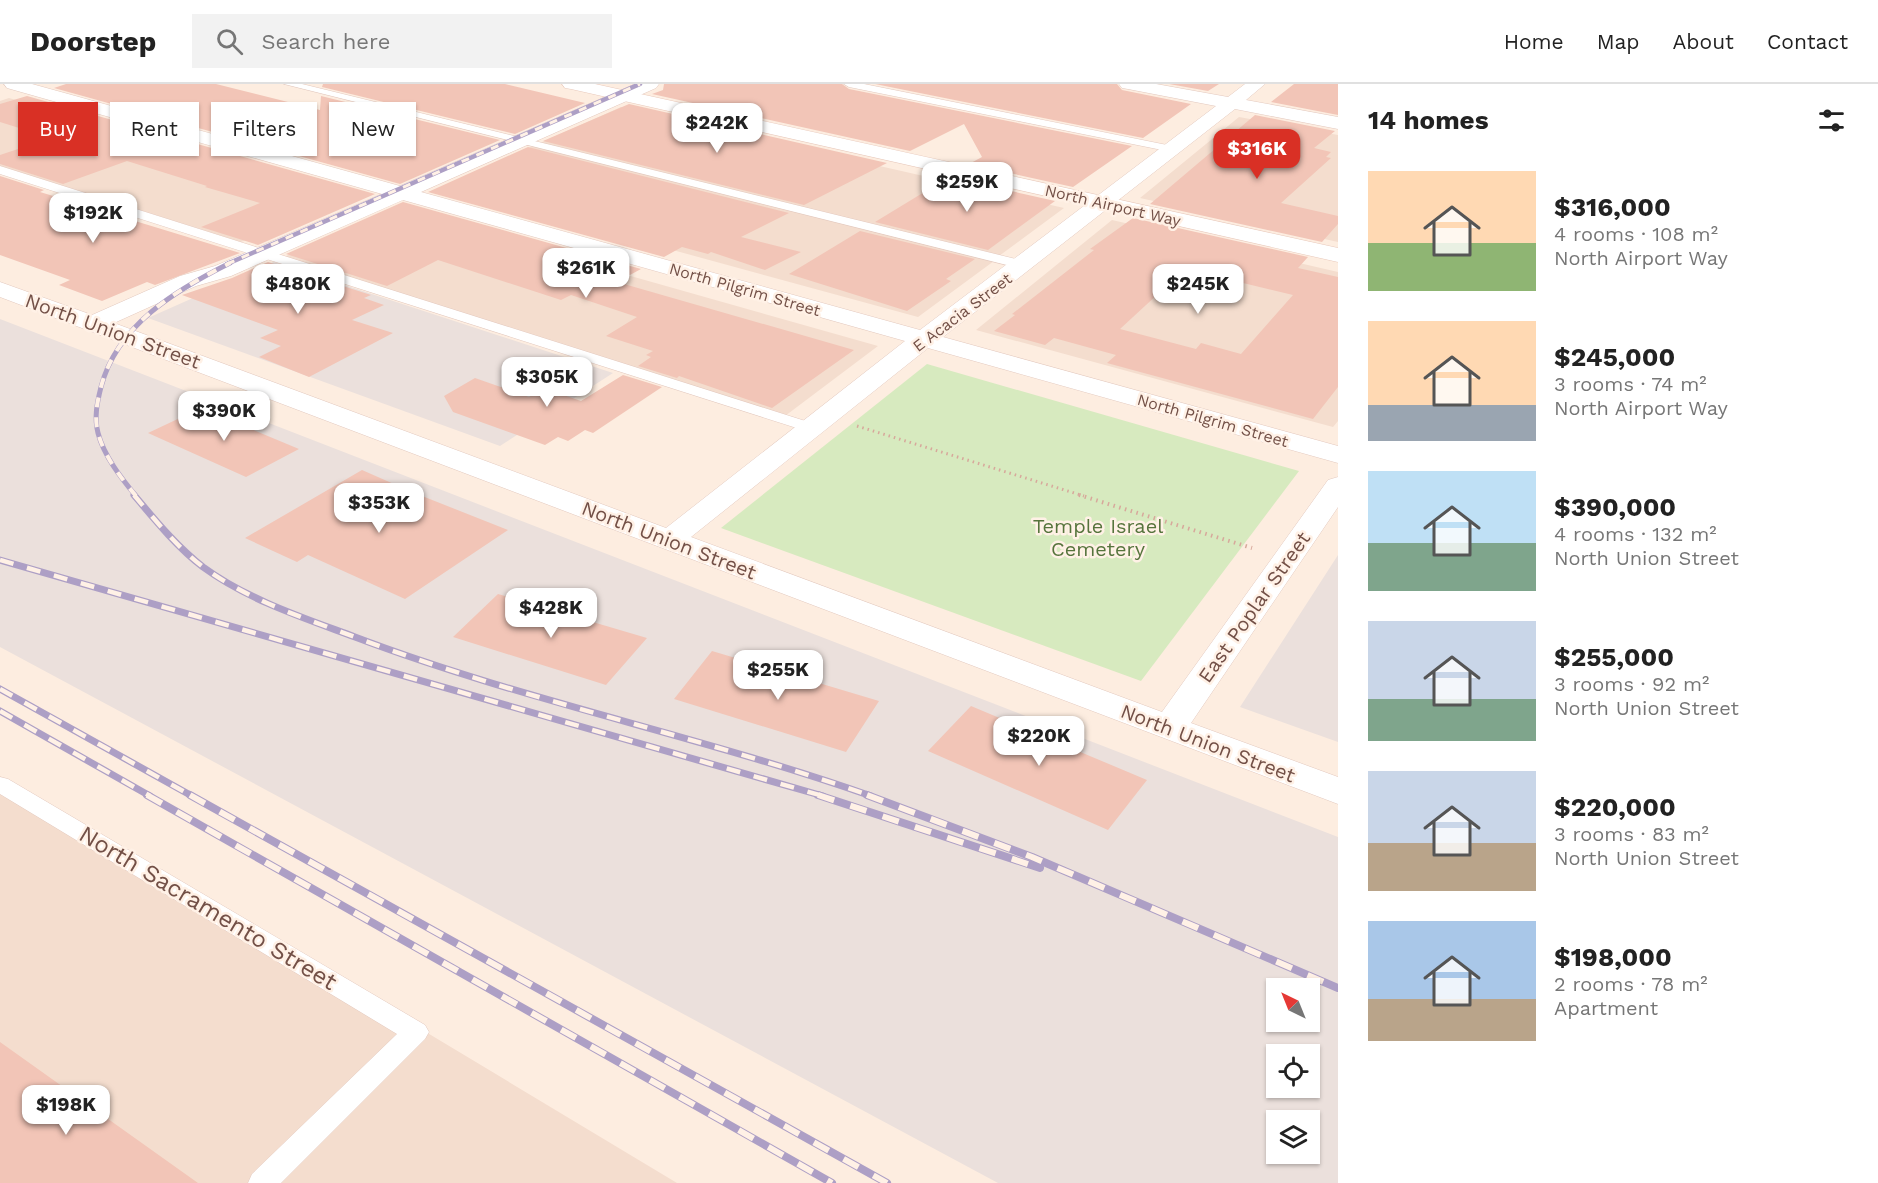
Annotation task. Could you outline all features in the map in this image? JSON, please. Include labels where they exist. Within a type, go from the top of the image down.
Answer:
[{"type":"street","name":"North Airport Way","points":[[571,84],[622,91],[1102,203],[1338,255]]},
{"type":"street","points":[[93,324],[188,282],[223,271],[257,251],[622,91],[650,84]]},
{"type":"street","points":[[1128,84],[1338,123]]},
{"type":"street","name":"E Acacia Street","points":[[669,540],[924,339],[1023,266],[1256,84]]},
{"type":"street","points":[[0,93],[22,85]]},
{"type":"street","name":"North Pilgrim Street","points":[[22,85],[1338,455]]},
{"type":"street","name":"North Union Street","points":[[0,289],[1338,791]]},
{"type":"street","name":"East Poplar Street","points":[[1169,728],[1338,486]]},
{"type":"lane","points":[[289,84],[1023,266]]},
{"type":"lane","points":[[849,84],[1172,149]]},
{"type":"lane","points":[[0,170],[812,428]]},
{"type":"lane","name":"North Sacramento Street","points":[[0,784],[416,1032],[262,1183]]},
{"type":"path","points":[[856,426],[1252,548]]},
{"type":"shaded area","points":[[9,98],[23,102],[18,102],[18,156],[98,156],[98,124],[110,127],[110,156],[199,156],[199,153],[350,196],[241,242],[0,166],[0,101]]},
{"type":"shaded area","points":[[621,107],[1064,208],[999,256],[540,143]]},
{"type":"shaded area","points":[[1239,117],[1338,135],[1338,242],[1140,198]]},
{"type":"shaded area","points":[[533,146],[994,261],[918,317],[442,187]]},
{"type":"shaded area","points":[[394,209],[878,346],[785,416],[284,257]]},
{"type":"shaded area","points":[[1112,220],[1338,272],[1338,421],[1333,427],[976,330]]},
{"type":"shaded area","points":[[274,262],[613,373],[500,446],[148,318]]},
{"type":"shaded area","points":[[0,319],[1338,837],[1338,1183],[998,1183],[0,647]]},
{"type":"shaded area","points":[[1338,555],[1338,742],[1240,707]]},
{"type":"shaded area","points":[[0,776],[677,1183],[0,1183]]},
{"type":"green space","name":"Temple Israel Cemetery","points":[[927,364],[1299,471],[1141,681],[721,528]]},
{"type":"building","points":[[66,84],[216,84],[288,102],[211,102],[211,132],[199,128],[199,102],[110,104],[54,88]]},
{"type":"building","points":[[323,84],[505,84],[585,103],[515,134],[416,110],[416,102],[384,102],[322,87]]},
{"type":"building","points":[[664,84],[842,84],[849,89],[1132,146],[1073,187],[969,164],[982,157],[964,124],[910,151],[652,94],[663,90]]},
{"type":"building","points":[[875,84],[1117,84],[1122,90],[1191,104],[1143,138]]},
{"type":"building","points":[[1169,84],[1219,84],[1208,91]]},
{"type":"building","points":[[1294,84],[1338,84],[1338,115],[1271,102]]},
{"type":"building","points":[[27,96],[48,102],[18,102],[18,128],[0,122],[0,104]]},
{"type":"building","points":[[321,96],[345,102],[329,102],[329,156],[416,156],[416,119],[500,140],[400,184],[299,156],[317,156],[317,109],[320,110]]},
{"type":"building","points":[[629,104],[887,163],[804,205],[543,141]]},
{"type":"building","points":[[1255,115],[1335,131],[1314,148],[1331,152],[1326,157],[1331,158],[1281,203],[1338,216],[1338,224],[1322,242],[1150,204]]},
{"type":"building","points":[[98,116],[110,119],[110,156],[199,156],[199,144],[211,148],[211,156],[240,156],[375,194],[258,245],[201,227],[260,203],[127,161],[63,184],[0,164],[0,155],[18,149],[18,156],[98,156]]},
{"type":"building","points":[[528,147],[789,213],[741,237],[801,252],[765,270],[711,252],[708,254],[682,247],[664,257],[428,192]]},
{"type":"building","points":[[0,176],[44,190],[40,192],[240,253],[155,285],[147,282],[102,301],[59,285],[70,280],[0,255]]},
{"type":"building","points":[[949,177],[1055,201],[988,250],[875,222]]},
{"type":"building","points":[[403,202],[641,269],[617,282],[854,350],[772,408],[679,376],[677,378],[638,366],[651,357],[646,355],[653,351],[606,336],[637,317],[571,295],[561,300],[438,260],[387,286],[286,254]]},
{"type":"building","points":[[1133,218],[1308,257],[1298,268],[1338,277],[1338,387],[1313,419],[1107,363],[1116,355],[1054,338],[1045,345],[994,331],[1015,315],[1012,314],[1094,250],[1090,249]],"holes":[[[1185,269],[1293,295],[1241,354],[1201,343],[1196,349],[1120,329]]]},
{"type":"building","points":[[860,231],[975,259],[946,279],[951,281],[907,311],[789,274]]},
{"type":"building","points":[[268,262],[371,295],[364,298],[384,305],[352,320],[393,333],[309,377],[259,357],[281,346],[260,338],[278,330],[182,295],[232,278]]},
{"type":"building","points":[[623,375],[662,387],[593,433],[585,430],[568,441],[558,437],[545,445],[453,412],[444,396],[475,378],[529,397],[543,388],[581,401]]},
{"type":"building","points":[[201,408],[299,449],[246,477],[148,433]]},
{"type":"building","points":[[362,470],[508,530],[405,599],[308,555],[297,562],[245,538]]},
{"type":"building","points":[[498,594],[647,638],[606,685],[453,637]]},
{"type":"building","points":[[712,651],[879,701],[846,752],[674,699]]},
{"type":"building","points":[[971,706],[1147,780],[1108,830],[928,751]]},
{"type":"building","points":[[0,1042],[198,1183],[0,1183]]},
{"type":"railway","points":[[227,264],[640,84]]},
{"type":"railway","points":[[136,496],[109,458],[98,433],[97,404],[109,365],[120,345],[151,312],[189,285],[230,263]]},
{"type":"railway","points":[[134,495],[193,559],[220,579],[257,599],[419,660],[548,700],[742,755],[871,796]]},
{"type":"railway","points":[[0,560],[823,796]]},
{"type":"railway","points":[[0,689],[192,796]]},
{"type":"railway","points":[[0,711],[150,796]]},
{"type":"railway","points":[[147,795],[832,1183]]},
{"type":"railway","points":[[190,795],[887,1183]]},
{"type":"railway","points":[[818,795],[1040,868]]},
{"type":"railway","points":[[867,795],[1032,857],[1338,988]]}]
